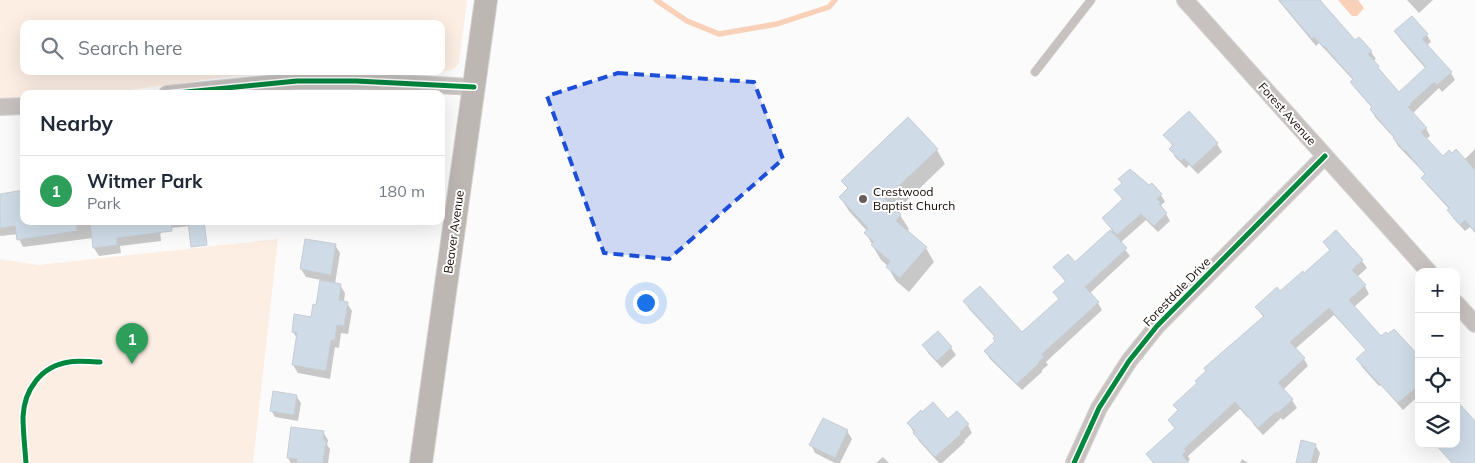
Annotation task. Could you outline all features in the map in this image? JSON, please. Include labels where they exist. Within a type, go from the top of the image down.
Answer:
[{"type":"main road","name":"Beaver Avenue","points":[[421,463],[486,0]]},
{"type":"street","name":"Forest Avenue","points":[[1185,0],[1424,268]]},
{"type":"street","points":[[207,90],[297,81],[356,81],[474,87]]},
{"type":"street","points":[[0,107],[20,106]]},
{"type":"street","name":"Forestdale Drive","points":[[1074,463],[1098,408],[1129,361],[1157,326],[1325,156]]},
{"type":"street","points":[[1460,307],[1475,324]]},
{"type":"lane","points":[[1035,72],[1091,0]]},
{"type":"highlighted area","points":[[618,73],[754,82],[783,159],[669,259],[604,253],[547,96]]},
{"type":"shaded area","points":[[0,0],[467,0],[459,63],[454,69],[445,71],[445,20],[20,20],[20,75],[247,75],[129,90],[20,90],[20,101],[0,101]]},
{"type":"shaded area","points":[[1338,0],[1358,0],[1364,8],[1357,16],[1352,16]]},
{"type":"shaded area","points":[[278,239],[253,463],[0,463],[0,259],[38,265]]},
{"type":"building","points":[[1279,0],[1320,0],[1355,40],[1359,37],[1372,51],[1368,54],[1399,92],[1426,67],[1394,31],[1412,16],[1428,34],[1422,39],[1452,72],[1437,85],[1434,82],[1408,107],[1427,128],[1421,132],[1443,156],[1449,150],[1452,153],[1456,149],[1475,170],[1475,232],[1465,220],[1460,225],[1447,210],[1450,208],[1421,178],[1425,174],[1393,138],[1370,109],[1372,107],[1350,82],[1353,79],[1324,46],[1314,37],[1312,39]]},
{"type":"building","points":[[1189,111],[1218,143],[1192,167],[1184,158],[1181,161],[1169,149],[1173,145],[1163,135]]},
{"type":"building","name":"Crestwood Baptist Church","points":[[908,117],[938,149],[885,199],[901,214],[896,221],[927,247],[900,278],[886,267],[890,261],[871,245],[874,242],[864,233],[868,228],[839,197],[848,188],[841,181]]},
{"type":"building","points":[[1130,169],[1149,185],[1152,183],[1162,194],[1157,199],[1167,213],[1154,226],[1141,214],[1117,235],[1102,218],[1123,199],[1114,190],[1122,183],[1118,179]]},
{"type":"building","points":[[20,191],[20,225],[76,225],[77,231],[17,240],[15,226],[0,228],[0,194]]},
{"type":"building","points":[[90,225],[171,225],[172,231],[117,238],[117,245],[93,248]]},
{"type":"building","points":[[188,225],[204,225],[207,245],[191,247]]},
{"type":"building","points":[[1110,230],[1127,248],[1085,287],[1099,302],[1042,354],[1044,357],[1039,363],[1017,384],[984,351],[995,341],[993,338],[995,336],[963,301],[980,286],[1022,332],[1059,299],[1053,292],[1066,281],[1053,267],[1068,254],[1075,262]]},
{"type":"building","points":[[1336,230],[1363,260],[1352,270],[1366,285],[1349,300],[1381,336],[1386,332],[1388,334],[1394,329],[1415,352],[1415,388],[1398,403],[1356,359],[1366,350],[1329,308],[1290,342],[1305,358],[1278,383],[1293,399],[1278,413],[1276,412],[1258,428],[1235,402],[1184,449],[1186,451],[1182,455],[1189,463],[1154,463],[1146,454],[1175,428],[1168,420],[1178,410],[1173,405],[1197,383],[1195,381],[1206,371],[1204,368],[1264,316],[1255,307],[1277,287],[1280,291],[1330,250],[1323,242]]},
{"type":"building","points":[[305,239],[336,244],[331,275],[300,269]]},
{"type":"building","points":[[320,280],[341,284],[339,300],[348,302],[344,326],[337,325],[335,340],[331,340],[326,371],[292,365],[297,333],[292,332],[294,314],[311,317],[313,304],[316,305]]},
{"type":"building","points":[[938,331],[952,347],[937,361],[922,345]]},
{"type":"building","points":[[273,391],[297,395],[294,415],[270,411]]},
{"type":"building","points":[[933,402],[948,419],[957,411],[969,424],[960,432],[961,434],[935,457],[913,433],[915,431],[907,423]]},
{"type":"building","points":[[1460,404],[1475,421],[1475,463],[1452,463],[1439,448],[1460,448]]},
{"type":"building","points":[[823,418],[848,430],[835,458],[809,445]]},
{"type":"building","points":[[291,427],[324,431],[323,440],[326,440],[323,463],[297,463],[297,459],[287,458]]},
{"type":"building","points":[[1301,440],[1316,444],[1311,463],[1296,463]]},
{"type":"waterway","points":[[656,0],[687,21],[719,34],[777,24],[829,7],[835,0]]},
{"type":"cycle path","points":[[207,90],[297,81],[356,81],[474,87]]},
{"type":"cycle path","points":[[1074,463],[1099,408],[1129,361],[1157,326],[1325,156]]},
{"type":"cycle path","points":[[26,463],[23,423],[24,407],[36,381],[50,368],[59,364],[76,361],[100,362]]},
{"type":"place","name":"Crestwood Baptist Church","points":[[863,199]]},
{"type":"place","name":"Witmer Park","points":[[132,364]]}]
